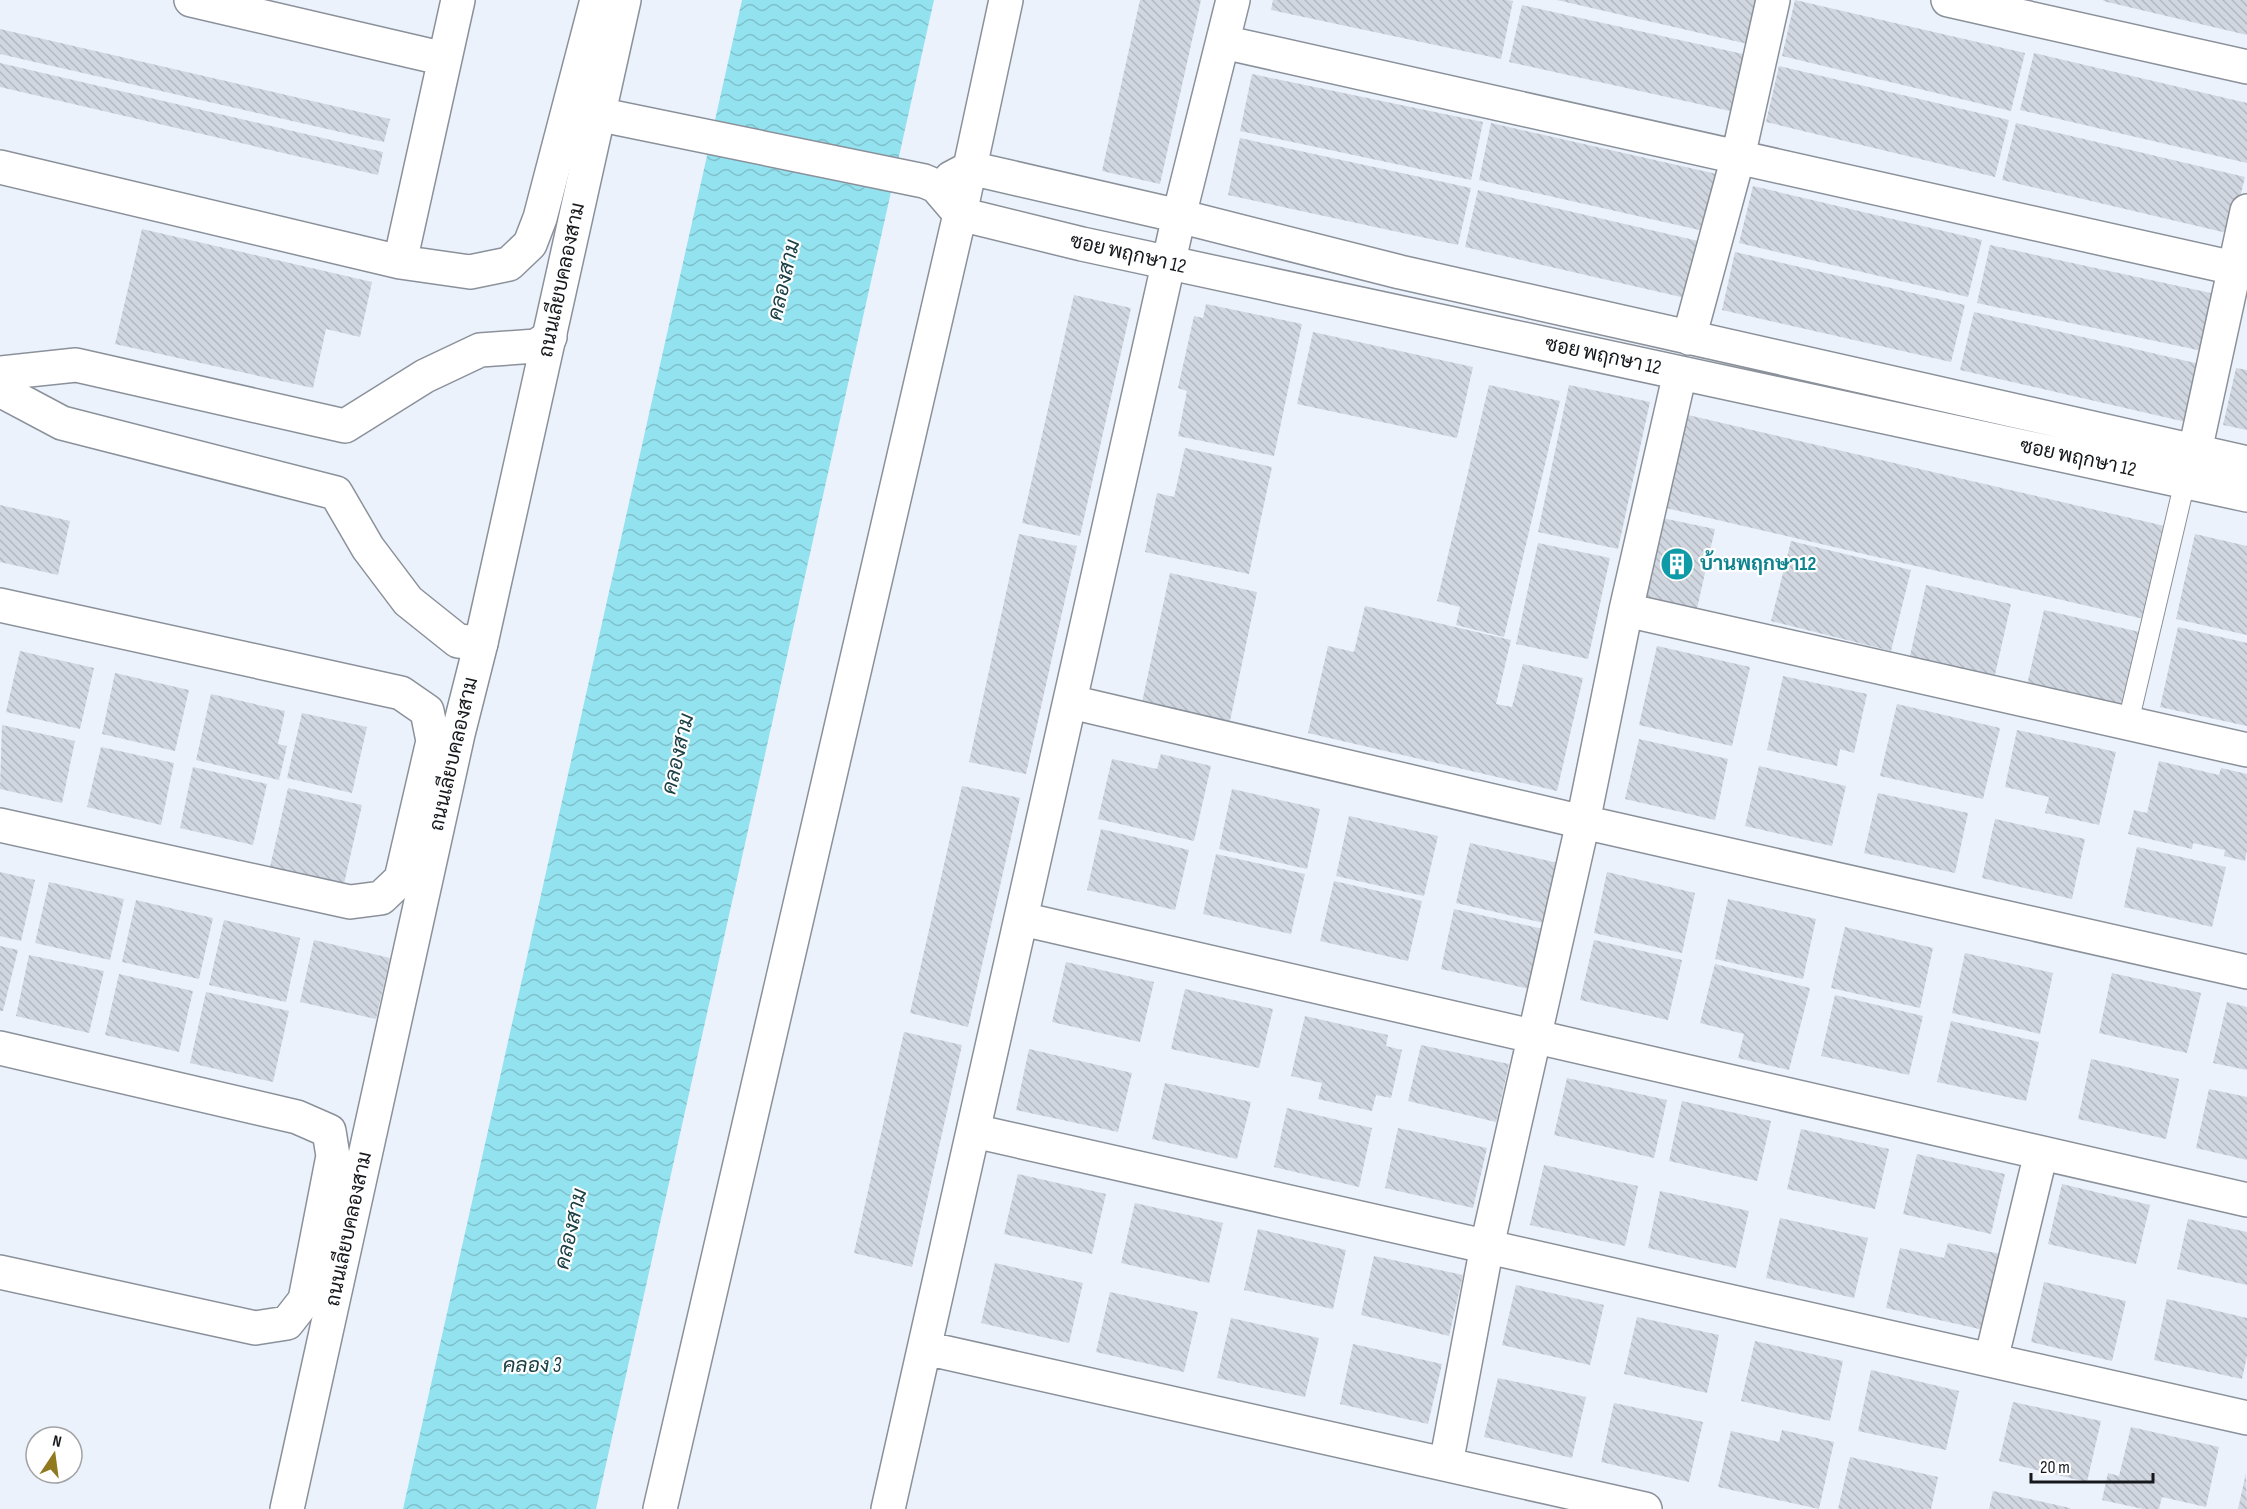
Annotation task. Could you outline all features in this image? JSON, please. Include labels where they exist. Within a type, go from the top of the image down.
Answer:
[{"type":"street","points":[[191,0],[445,59]]},
{"type":"street","points":[[400,262],[458,0]]},
{"type":"street","points":[[0,167],[400,262],[470,272],[509,264],[530,244],[540,218],[597,0]]},
{"type":"street","name":"ถนนเลียบคลองสาม","points":[[287,1509],[458,734],[481,643],[624,0]]},
{"type":"street","points":[[660,1509],[960,214],[1006,0]]},
{"type":"street","points":[[888,1509],[1179,216],[1233,0]]},
{"type":"street","points":[[1689,338],[1738,157],[1773,0]]},
{"type":"street","points":[[1948,0],[2247,67]]},
{"type":"street","points":[[1223,42],[2241,269]]},
{"type":"street","points":[[597,114],[930,184],[960,214]]},
{"type":"street","points":[[930,184],[970,168],[1179,216],[1400,272],[1689,338],[2190,466],[2247,463]]},
{"type":"street","points":[[2190,466],[2241,269],[2247,211]]},
{"type":"street","name":"ซอย พฤกษา 12","points":[[960,214],[1169,264],[1680,373],[2190,466],[2247,495]]},
{"type":"street","points":[[0,373],[76,365],[345,426],[425,376],[480,350],[537,346],[550,337]]},
{"type":"street","points":[[1446,1464],[1487,1246],[1583,822],[1626,610],[1680,373]]},
{"type":"street","points":[[0,390],[62,423],[336,493],[368,548],[408,601],[458,641],[481,643]]},
{"type":"street","points":[[0,605],[401,693],[427,711],[433,741],[401,879],[381,898],[350,902],[0,825]]},
{"type":"street","points":[[1626,610],[2247,750]]},
{"type":"street","points":[[1071,702],[1583,822],[2247,972]]},
{"type":"street","points":[[1022,919],[2247,1200]]},
{"type":"street","points":[[0,1048],[297,1117],[329,1131],[333,1156],[305,1300],[287,1323],[255,1328],[0,1272]]},
{"type":"street","points":[[974,1131],[2247,1418]]},
{"type":"street","points":[[1991,1360],[2041,1153]]},
{"type":"street","points":[[925,1348],[1645,1509]]},
{"type":"lane","points":[[2128,723],[2190,466]]},
{"type":"water","name":"คลอง 3","points":[[742,0],[934,0],[596,1509],[403,1509]]},
{"type":"building","points":[[1140,0],[1201,0],[1160,184],[1102,171]]},
{"type":"building","points":[[1273,0],[1513,1],[1501,59],[1271,10]]},
{"type":"building","points":[[1557,0],[1763,0],[1752,45]]},
{"type":"building","points":[[1795,0],[2025,53],[2011,111],[1782,56]]},
{"type":"building","points":[[2247,0],[2247,35],[2103,1]]},
{"type":"building","points":[[1522,5],[1752,56],[1739,113],[1509,62]]},
{"type":"building","points":[[0,29],[390,119],[384,142],[0,54]]},
{"type":"building","points":[[2034,53],[2247,103],[2247,163],[2020,110]]},
{"type":"building","points":[[0,63],[383,152],[378,175],[0,87]]},
{"type":"building","points":[[1779,66],[2009,120],[1995,177],[1766,122]]},
{"type":"building","points":[[1252,74],[1483,122],[1471,180],[1240,131]]},
{"type":"building","points":[[1491,123],[1721,175],[1708,232],[1479,180]]},
{"type":"building","points":[[2016,123],[2245,177],[2231,234],[2002,180]]},
{"type":"building","points":[[1240,138],[1471,188],[1458,245],[1228,195]]},
{"type":"building","points":[[1753,186],[1982,240],[1968,297],[1739,243]]},
{"type":"building","points":[[1478,190],[1707,243],[1694,300],[1465,247]]},
{"type":"building","points":[[142,229],[372,282],[360,337],[326,329],[313,388],[115,344]]},
{"type":"building","points":[[1990,245],[2220,295],[2207,352],[1977,303]]},
{"type":"building","points":[[1735,252],[1965,305],[1951,362],[1722,310]]},
{"type":"building","points":[[1074,295],[1131,308],[1080,536],[1022,523]]},
{"type":"building","points":[[1206,304],[1302,324],[1274,456],[1178,436],[1187,391],[1178,388],[1194,316],[1203,318]]},
{"type":"building","points":[[1974,312],[2204,365],[2190,423],[1960,370]]},
{"type":"building","points":[[1313,332],[1473,367],[1457,438],[1297,404]]},
{"type":"building","points":[[2236,368],[2247,370],[2247,430],[2223,425]]},
{"type":"building","points":[[1489,385],[1560,401],[1504,637],[1456,625],[1460,607],[1437,601]]},
{"type":"building","points":[[1569,385],[1650,402],[1618,549],[1538,532]]},
{"type":"building","points":[[1688,415],[2169,527],[2148,620],[1666,508]]},
{"type":"building","points":[[1185,448],[1272,467],[1249,574],[1145,552],[1157,493],[1174,497]]},
{"type":"building","points":[[0,505],[70,521],[58,575],[0,562]]},
{"type":"building","name":"บ้านพฤกษา12","points":[[1657,517],[1715,529],[1696,613],[1640,600]]},
{"type":"building","points":[[1019,534],[1077,546],[1026,774],[969,762]]},
{"type":"building","points":[[2195,534],[2247,546],[2247,635],[2176,619]]},
{"type":"building","points":[[1791,541],[1911,570],[1891,651],[1771,621]]},
{"type":"building","points":[[1538,543],[1610,558],[1588,659],[1516,644]]},
{"type":"building","points":[[1170,573],[1257,592],[1230,721],[1142,702]]},
{"type":"building","points":[[1926,585],[2011,604],[1994,679],[1909,660]]},
{"type":"building","points":[[1365,606],[1511,640],[1496,704],[1512,707],[1523,664],[1583,678],[1557,791],[1308,733],[1328,646],[1354,652]]},
{"type":"building","points":[[2044,610],[2144,633],[2126,708],[2027,685]]},
{"type":"building","points":[[2178,627],[2247,643],[2247,726],[2160,707]]},
{"type":"building","points":[[1657,646],[1750,667],[1732,746],[1639,725]]},
{"type":"building","points":[[20,651],[94,668],[80,729],[6,712]]},
{"type":"building","points":[[115,673],[189,690],[175,751],[102,734]]},
{"type":"building","points":[[1783,676],[1867,694],[1854,753],[1840,749],[1837,766],[1767,750]]},
{"type":"building","points":[[211,694],[285,711],[278,744],[287,746],[279,780],[196,760]]},
{"type":"building","points":[[1897,704],[2000,728],[1983,799],[1880,776]]},
{"type":"building","points":[[302,713],[367,727],[352,793],[287,778]]},
{"type":"building","points":[[2,725],[75,741],[62,803],[0,789]]},
{"type":"building","points":[[2017,730],[2116,752],[2099,825],[2045,813],[2049,797],[2005,787]]},
{"type":"building","points":[[1639,739],[1728,759],[1715,820],[1625,799]]},
{"type":"building","points":[[101,747],[174,763],[161,825],[87,807]]},
{"type":"building","points":[[1161,754],[1211,766],[1194,841],[1098,819],[1112,759],[1157,769]]},
{"type":"building","points":[[2159,761],[2219,775],[2221,768],[2247,774],[2245,861],[2224,856],[2225,850],[2193,843],[2192,849],[2128,834],[2134,810],[2147,813]]},
{"type":"building","points":[[1759,766],[1846,786],[1832,846],[1745,826]]},
{"type":"building","points":[[193,767],[267,784],[253,845],[180,828]]},
{"type":"building","points":[[962,786],[1020,798],[968,1027],[910,1013]]},
{"type":"building","points":[[288,788],[362,805],[343,888],[269,871]]},
{"type":"building","points":[[1232,789],[1320,809],[1307,869],[1219,849]]},
{"type":"building","points":[[1878,793],[1968,813],[1955,873],[1864,853]]},
{"type":"building","points":[[1349,816],[1438,836],[1424,896],[1336,876]]},
{"type":"building","points":[[1995,819],[2085,839],[2072,899],[1982,878]]},
{"type":"building","points":[[1101,829],[1189,850],[1175,910],[1087,890]]},
{"type":"building","points":[[1470,843],[1558,863],[1544,923],[1456,903]]},
{"type":"building","points":[[2137,847],[2226,867],[2212,927],[2124,907]]},
{"type":"building","points":[[1216,854],[1305,874],[1291,934],[1203,914]]},
{"type":"building","points":[[0,872],[35,880],[21,941],[0,936]]},
{"type":"building","points":[[1607,872],[1695,893],[1682,953],[1594,933]]},
{"type":"building","points":[[1334,881],[1422,901],[1408,961],[1320,941]]},
{"type":"building","points":[[49,882],[124,899],[110,960],[35,943]]},
{"type":"building","points":[[1728,899],[1816,919],[1803,979],[1715,959]]},
{"type":"building","points":[[136,900],[213,918],[199,979],[122,962]]},
{"type":"building","points":[[1454,909],[1543,929],[1529,989],[1441,969]]},
{"type":"building","points":[[224,920],[300,938],[286,1002],[209,985]]},
{"type":"building","points":[[1845,927],[1933,948],[1920,1008],[1831,988]]},
{"type":"building","points":[[314,940],[390,958],[376,1019],[300,1002]]},
{"type":"building","points":[[1594,940],[1682,960],[1668,1020],[1580,1000]]},
{"type":"building","points":[[0,946],[18,950],[3,1011],[0,1011]]},
{"type":"building","points":[[1965,953],[2053,973],[2040,1034],[1952,1013]]},
{"type":"building","points":[[29,955],[104,971],[89,1033],[16,1016]]},
{"type":"building","points":[[1066,962],[1154,982],[1140,1042],[1052,1022]]},
{"type":"building","points":[[1715,964],[1810,988],[1789,1070],[1738,1058],[1744,1034],[1700,1023]]},
{"type":"building","points":[[2112,973],[2201,993],[2187,1053],[2099,1033]]},
{"type":"building","points":[[119,974],[193,991],[179,1052],[105,1035]]},
{"type":"building","points":[[1185,989],[1273,1009],[1259,1068],[1171,1049]]},
{"type":"building","points":[[206,992],[289,1011],[273,1082],[190,1063]]},
{"type":"building","points":[[1835,995],[1923,1016],[1909,1075],[1821,1056]]},
{"type":"building","points":[[2227,1002],[2247,1007],[2247,1070],[2213,1063]]},
{"type":"building","points":[[1305,1016],[1388,1035],[1386,1046],[1402,1050],[1391,1098],[1376,1095],[1372,1111],[1318,1099],[1322,1083],[1291,1076]]},
{"type":"building","points":[[1951,1021],[2039,1042],[2026,1101],[1937,1082]]},
{"type":"building","points":[[904,1032],[962,1045],[912,1267],[854,1253]]},
{"type":"building","points":[[1421,1045],[1509,1064],[1496,1122],[1408,1101]]},
{"type":"building","points":[[1029,1049],[1132,1073],[1118,1132],[1016,1110]]},
{"type":"building","points":[[2091,1059],[2179,1079],[2166,1139],[2078,1119]]},
{"type":"building","points":[[1567,1078],[1667,1100],[1654,1158],[1554,1135]]},
{"type":"building","points":[[1165,1083],[1251,1102],[1237,1159],[1152,1139]]},
{"type":"building","points":[[2209,1089],[2247,1097],[2247,1160],[2196,1148]]},
{"type":"building","points":[[1682,1101],[1771,1121],[1757,1181],[1669,1161]]},
{"type":"building","points":[[1287,1108],[1372,1128],[1359,1187],[1274,1167]]},
{"type":"building","points":[[1398,1128],[1487,1148],[1473,1208],[1385,1188]]},
{"type":"building","points":[[1801,1129],[1889,1149],[1875,1209],[1787,1189]]},
{"type":"building","points":[[1917,1154],[2005,1174],[1991,1234],[1903,1214]]},
{"type":"building","points":[[1544,1165],[1638,1186],[1625,1246],[1530,1225]]},
{"type":"building","points":[[1018,1174],[1106,1194],[1092,1254],[1004,1234]]},
{"type":"building","points":[[2062,1184],[2150,1205],[2136,1264],[2048,1244]]},
{"type":"building","points":[[1660,1191],[1749,1211],[1736,1268],[1648,1248]]},
{"type":"building","points":[[1135,1203],[1223,1223],[1209,1283],[1121,1263]]},
{"type":"building","points":[[1780,1218],[1868,1238],[1854,1298],[1766,1278]]},
{"type":"building","points":[[2188,1219],[2247,1232],[2247,1285],[2177,1269]]},
{"type":"building","points":[[1258,1229],[1346,1250],[1333,1309],[1244,1290]]},
{"type":"building","points":[[1948,1243],[2005,1255],[1988,1331],[1886,1308],[1900,1248],[1944,1258]]},
{"type":"building","points":[[1374,1256],[1463,1275],[1449,1336],[1361,1315]]},
{"type":"building","points":[[995,1263],[1083,1283],[1069,1343],[981,1323]]},
{"type":"building","points":[[2044,1282],[2126,1301],[2112,1361],[2031,1342]]},
{"type":"building","points":[[1516,1285],[1604,1305],[1590,1365],[1502,1345]]},
{"type":"building","points":[[1110,1292],[1198,1312],[1184,1372],[1096,1352]]},
{"type":"building","points":[[2167,1299],[2247,1318],[2247,1356],[2242,1379],[2154,1360]]},
{"type":"building","points":[[1637,1317],[1719,1335],[1707,1393],[1624,1374]]},
{"type":"building","points":[[1231,1318],[1319,1338],[1305,1397],[1217,1378]]},
{"type":"building","points":[[1755,1341],[1843,1361],[1830,1421],[1741,1401]]},
{"type":"building","points":[[1353,1344],[1442,1364],[1428,1424],[1340,1404]]},
{"type":"building","points":[[1871,1370],[1959,1391],[1946,1450],[1858,1431]]},
{"type":"building","points":[[1498,1378],[1586,1397],[1572,1458],[1484,1437]]},
{"type":"building","points":[[2013,1402],[2101,1421],[2087,1482],[1999,1461]]},
{"type":"building","points":[[1614,1403],[1703,1422],[1689,1482],[1601,1462]]},
{"type":"building","points":[[2131,1427],[2219,1447],[2206,1507],[2162,1497],[2159,1509],[2143,1509],[2102,1500],[2108,1473],[2119,1476]]},
{"type":"building","points":[[1782,1430],[1834,1442],[1819,1509],[1718,1487],[1731,1431],[1779,1442]]},
{"type":"building","points":[[1850,1457],[1938,1477],[1931,1509],[1838,1509]]},
{"type":"building","points":[[2246,1473],[2247,1509],[2238,1509]]},
{"type":"building","points":[[1993,1491],[2070,1508],[2070,1509],[1989,1509]]},
{"type":"place","name":"บ้านพฤกษา12","points":[[1677,564]]},
{"type":"water label","name":"คลองสาม","points":[[784,280]]},
{"type":"water label","name":"คลองสาม","points":[[678,754]]},
{"type":"water label","name":"คลองสาม","points":[[571,1229]]}]
